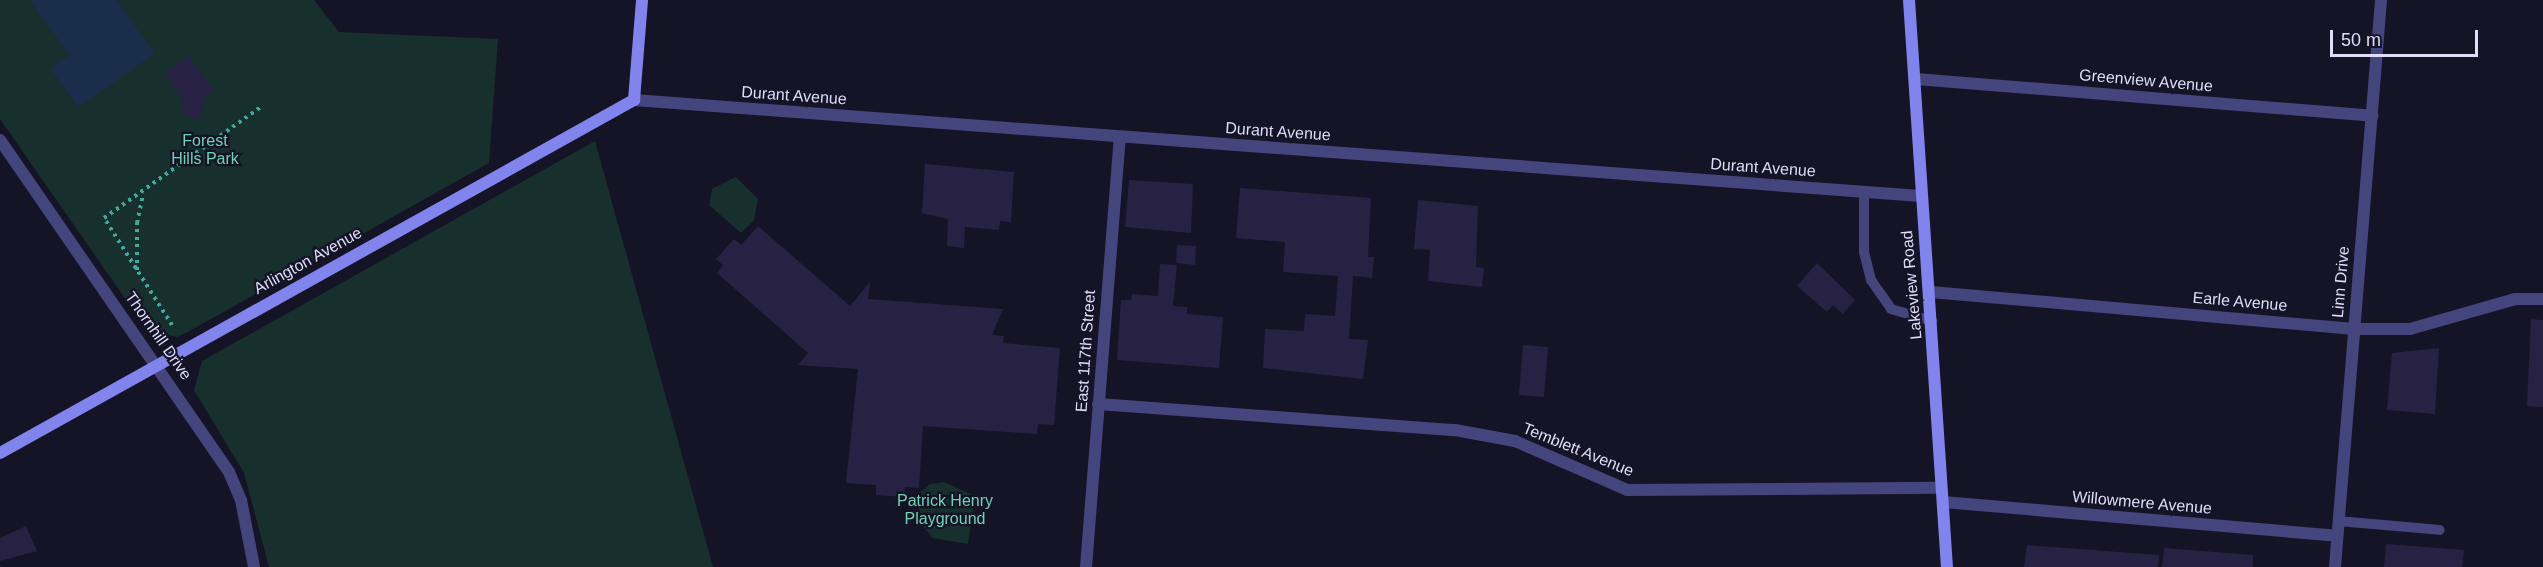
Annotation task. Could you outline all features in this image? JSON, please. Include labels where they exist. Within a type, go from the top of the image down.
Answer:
[{"type":"street","points":[[634,100],[642,0]]},
{"type":"street","name":"Lakeview Road","points":[[1909,0],[1916,79],[1920,196],[1931,292],[1940,489],[1943,502],[1947,567]]},
{"type":"street","name":"Linn Drive","points":[[2335,567],[2381,0]]},
{"type":"street","name":"Greenview Avenue","points":[[1916,79],[2373,116]]},
{"type":"street","name":"Durant Avenue","points":[[634,100],[1920,196]]},
{"type":"street","name":"Arlington Avenue","points":[[0,453],[634,100]]},
{"type":"street","name":"East 117th Street","points":[[1086,567],[1120,137]]},
{"type":"street","name":"Thornhill Drive","points":[[0,140],[157,364],[229,472],[241,500],[254,567]]},
{"type":"street","name":"Earle Avenue","points":[[1931,292],[2354,329],[2410,329],[2515,299],[2543,299]]},
{"type":"street","name":"Temblett Avenue","points":[[1098,404],[1455,430],[1515,441],[1627,490],[1940,489]]},
{"type":"street","name":"Willowmere Avenue","points":[[1943,502],[2337,536]]},
{"type":"lane","points":[[1864,192],[1864,252],[1871,280],[1891,309],[1932,321]]},
{"type":"lane","points":[[2338,521],[2440,530]]},
{"type":"path","points":[[172,325],[104,218],[143,194],[261,107]]},
{"type":"path","points":[[137,271],[143,194]]},
{"type":"green space","name":"Forest Hills Park","points":[[0,0],[314,0],[339,32],[498,39],[489,163],[186,333],[177,337],[153,332],[140,320],[0,119]]},
{"type":"green space","points":[[595,141],[713,567],[269,567],[244,473],[194,390],[202,361]]},
{"type":"green space","points":[[736,177],[758,199],[754,220],[741,233],[709,205],[712,189]]},
{"type":"green space","name":"Patrick Henry Playground","points":[[944,482],[975,496],[968,544],[932,538],[920,521],[917,495],[930,484]]},
{"type":"water","points":[[30,0],[117,0],[155,54],[78,107],[50,68],[69,55]]},
{"type":"building","points":[[189,56],[214,90],[206,96],[201,116],[195,120],[182,112],[184,103],[165,73]]},
{"type":"building","points":[[925,164],[1014,172],[1011,222],[1000,221],[999,230],[965,227],[964,248],[947,246],[948,219],[922,213]]},
{"type":"building","points":[[1129,180],[1193,184],[1191,233],[1125,227]]},
{"type":"building","points":[[1240,188],[1371,198],[1368,257],[1374,257],[1372,278],[1353,276],[1349,339],[1368,340],[1363,379],[1263,368],[1265,329],[1304,331],[1305,314],[1335,316],[1338,276],[1283,272],[1285,242],[1236,238]]},
{"type":"building","points":[[1418,200],[1478,206],[1476,267],[1484,268],[1482,287],[1428,281],[1430,250],[1414,249]]},
{"type":"building","points":[[758,226],[850,306],[870,282],[868,299],[1003,309],[992,335],[1004,336],[1003,343],[1060,348],[1054,425],[1038,424],[1037,434],[923,426],[919,488],[905,487],[904,497],[876,495],[876,485],[846,483],[858,369],[798,365],[808,353],[717,273],[723,265],[716,259],[734,239],[741,245]]},
{"type":"building","points":[[1177,245],[1196,246],[1195,265],[1176,263]]},
{"type":"building","points":[[1817,263],[1855,300],[1843,314],[1833,305],[1827,312],[1797,286]]},
{"type":"building","points":[[1160,264],[1177,265],[1173,306],[1187,307],[1187,314],[1223,317],[1219,368],[1117,360],[1121,300],[1131,300],[1132,294],[1158,296]]},
{"type":"building","points":[[2531,319],[2543,320],[2543,407],[2527,406]]},
{"type":"building","points":[[1523,345],[1548,347],[1544,397],[1519,395]]},
{"type":"building","points":[[2439,348],[2435,414],[2387,410],[2392,353]]},
{"type":"building","points":[[26,526],[37,551],[0,561],[0,538]]},
{"type":"building","points":[[2386,544],[2464,550],[2462,567],[2384,567]]},
{"type":"building","points":[[2027,545],[2159,555],[2158,567],[2024,567]]},
{"type":"building","points":[[2164,548],[2253,555],[2253,567],[2162,567]]}]
